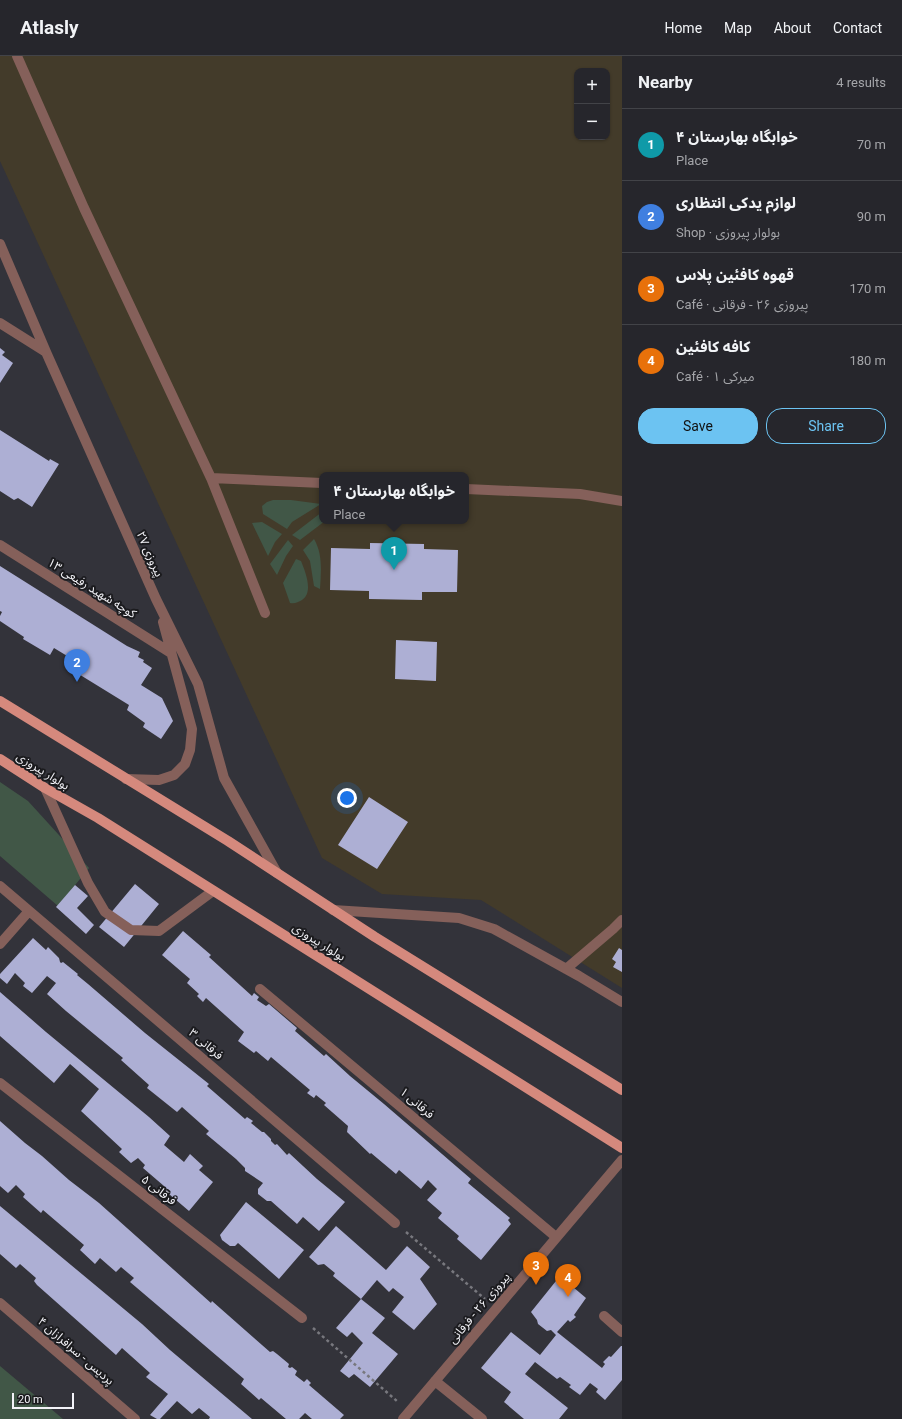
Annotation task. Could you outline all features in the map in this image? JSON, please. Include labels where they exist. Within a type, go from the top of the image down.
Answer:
[{"type":"main road","points":[[0,701],[228,841],[333,910],[622,1090]]},
{"type":"main road","name":"بولوار پیروزی","points":[[0,759],[45,788],[98,818],[622,1148]]},
{"type":"street","points":[[17,56],[84,208],[211,478],[266,613]]},
{"type":"street","name":"پیروزی ۲۷","points":[[0,244],[46,352],[156,599],[198,684],[224,778],[277,873]]},
{"type":"street","points":[[0,323],[46,352]]},
{"type":"street","points":[[211,478],[319,483]]},
{"type":"street","points":[[469,489],[580,494],[622,501]]},
{"type":"street","name":"کوچه شهید رفیعی ۱۳","points":[[0,545],[171,653]]},
{"type":"street","points":[[126,779],[159,780],[174,774],[185,764],[190,750],[192,729],[156,599]]},
{"type":"street","points":[[45,788],[88,883],[105,912],[131,930],[159,931],[213,891]]},
{"type":"street","name":"فرقانی ۳","points":[[0,886],[395,1222]]},
{"type":"street","points":[[333,910],[459,918],[494,929],[622,1002]]},
{"type":"street","points":[[0,944],[29,911]]},
{"type":"street","points":[[566,969],[622,920]]},
{"type":"street","name":"فرقانی ۱","points":[[260,989],[556,1237]]},
{"type":"street","name":"فرقانی ۵","points":[[0,1083],[302,1318]]},
{"type":"street","name":"پیروزی ۲۶ - فرقانی","points":[[406,1415],[622,1160]]},
{"type":"street","name":"پردیس - سرافرازان ۴","points":[[0,1303],[135,1419]]},
{"type":"street","points":[[604,1316],[622,1332]]},
{"type":"street","points":[[435,1381],[482,1419]]},
{"type":"path","points":[[395,1222],[496,1309]]},
{"type":"path","points":[[302,1318],[406,1415]]},
{"type":"shaded area","points":[[0,56],[622,56],[622,988],[481,900],[382,894],[322,858],[0,161]]},
{"type":"green space","points":[[273,500],[291,500],[319,504],[319,505],[292,522],[287,529],[263,514],[262,506]]},
{"type":"green space","points":[[319,514],[319,524],[321,524],[300,540],[292,535]]},
{"type":"green space","points":[[262,522],[282,534],[275,542],[268,556],[252,523]]},
{"type":"green space","points":[[314,539],[320,557],[320,589],[314,586],[310,561],[303,550]]},
{"type":"green space","points":[[288,540],[293,546],[286,556],[277,575],[270,564]]},
{"type":"green space","points":[[296,559],[301,561],[308,581],[308,587],[306,596],[302,600],[295,603],[290,603],[283,583]]},
{"type":"green space","points":[[0,782],[28,801],[89,868],[58,906],[0,856]]},
{"type":"green space","points":[[0,1366],[63,1419],[0,1419]]},
{"type":"building","points":[[0,348],[5,352],[2,355],[13,363],[0,383]]},
{"type":"building","points":[[0,430],[49,461],[50,459],[59,464],[32,507],[18,498],[14,500],[0,491]]},
{"type":"building","points":[[370,543],[424,544],[424,549],[458,550],[457,592],[422,592],[422,600],[369,599],[369,591],[330,590],[331,548],[370,549]]},
{"type":"building","points":[[0,566],[127,646],[140,652],[138,657],[144,660],[143,662],[152,668],[141,685],[162,698],[173,721],[161,739],[143,727],[145,723],[127,710],[129,705],[77,673],[82,665],[54,648],[50,655],[23,639],[24,637],[0,621],[2,612],[0,611]]},
{"type":"building","points":[[396,640],[437,642],[436,681],[395,679]]},
{"type":"building","points":[[369,797],[408,822],[377,869],[338,845]]},
{"type":"building","points":[[135,884],[159,904],[124,947],[99,927]]},
{"type":"building","points":[[75,885],[88,896],[77,908],[94,925],[86,934],[56,907]]},
{"type":"building","points":[[183,931],[211,955],[209,957],[252,996],[254,993],[259,997],[257,1000],[266,1006],[269,1004],[297,1028],[295,1031],[324,1056],[326,1054],[471,1179],[468,1183],[510,1218],[508,1220],[511,1224],[481,1260],[457,1239],[459,1236],[438,1218],[442,1213],[427,1200],[437,1189],[428,1180],[421,1189],[399,1170],[396,1174],[371,1153],[370,1154],[347,1132],[348,1126],[324,1105],[326,1103],[316,1095],[314,1098],[307,1093],[310,1090],[271,1057],[268,1061],[256,1051],[254,1053],[238,1041],[244,1032],[206,998],[203,1002],[197,996],[199,994],[187,983],[190,979],[162,955]]},
{"type":"building","points":[[33,938],[46,950],[48,947],[59,958],[61,963],[63,962],[78,974],[77,975],[145,1033],[209,1084],[207,1086],[245,1119],[247,1117],[253,1121],[251,1123],[264,1132],[275,1145],[277,1144],[287,1155],[289,1153],[345,1202],[319,1231],[303,1217],[297,1224],[271,1201],[267,1201],[258,1194],[258,1189],[263,1183],[245,1171],[245,1168],[236,1159],[206,1134],[209,1131],[182,1107],[177,1112],[147,1088],[149,1085],[121,1060],[123,1058],[47,994],[56,983],[47,976],[32,993],[23,986],[25,983],[15,973],[7,984],[0,978],[0,974]]},
{"type":"building","points":[[619,948],[622,950],[622,972],[613,967],[616,962],[612,959]]},
{"type":"building","points":[[0,992],[170,1136],[164,1145],[184,1162],[190,1154],[203,1166],[199,1170],[213,1182],[189,1211],[162,1188],[164,1186],[143,1168],[145,1165],[138,1158],[131,1163],[119,1152],[122,1149],[81,1111],[99,1089],[70,1064],[54,1083],[0,1036]]},
{"type":"building","points":[[0,1121],[69,1180],[99,1203],[211,1303],[212,1301],[270,1352],[273,1351],[289,1364],[288,1367],[292,1367],[297,1371],[295,1375],[304,1382],[307,1379],[311,1383],[309,1385],[344,1415],[340,1419],[312,1419],[305,1413],[299,1419],[286,1419],[261,1398],[259,1400],[241,1384],[244,1379],[130,1282],[134,1278],[121,1267],[116,1272],[100,1258],[95,1264],[80,1250],[84,1245],[43,1210],[41,1213],[23,1197],[25,1194],[16,1185],[8,1193],[0,1186]]},
{"type":"building","points":[[246,1202],[304,1250],[279,1279],[238,1243],[235,1246],[230,1246],[222,1240],[220,1235]]},
{"type":"building","points":[[0,1206],[142,1324],[170,1350],[252,1419],[209,1419],[210,1417],[199,1408],[192,1414],[177,1401],[160,1419],[150,1415],[168,1394],[146,1377],[150,1373],[122,1348],[116,1355],[37,1285],[34,1281],[36,1278],[20,1264],[16,1268],[0,1254]]},
{"type":"building","points":[[336,1226],[386,1270],[407,1246],[430,1267],[420,1279],[437,1304],[414,1330],[392,1312],[404,1297],[393,1288],[389,1292],[377,1280],[361,1299],[333,1276],[335,1273],[324,1264],[318,1265],[309,1257]]},
{"type":"building","points":[[560,1276],[586,1298],[574,1315],[576,1317],[570,1322],[568,1320],[557,1332],[602,1368],[605,1364],[603,1362],[609,1356],[611,1357],[622,1346],[622,1380],[605,1400],[596,1392],[598,1389],[590,1383],[580,1395],[569,1387],[571,1385],[560,1377],[557,1379],[535,1362],[525,1374],[568,1408],[559,1419],[524,1419],[504,1402],[511,1392],[481,1368],[511,1332],[540,1355],[556,1335],[551,1330],[547,1331],[538,1324],[531,1312]]},
{"type":"building","points":[[361,1299],[385,1318],[372,1333],[398,1354],[370,1387],[354,1374],[349,1378],[340,1371],[363,1343],[352,1332],[347,1337],[336,1328]]},
{"type":"place","name":"خوابگاه بهارستان ۴","points":[[394,570]]},
{"type":"place","name":"لوازم یدکی انتظاری","points":[[77,682]]},
{"type":"place","name":"قهوه کافئین پلاس","points":[[536,1285]]},
{"type":"place","name":"کافه کافئین","points":[[568,1297]]}]
